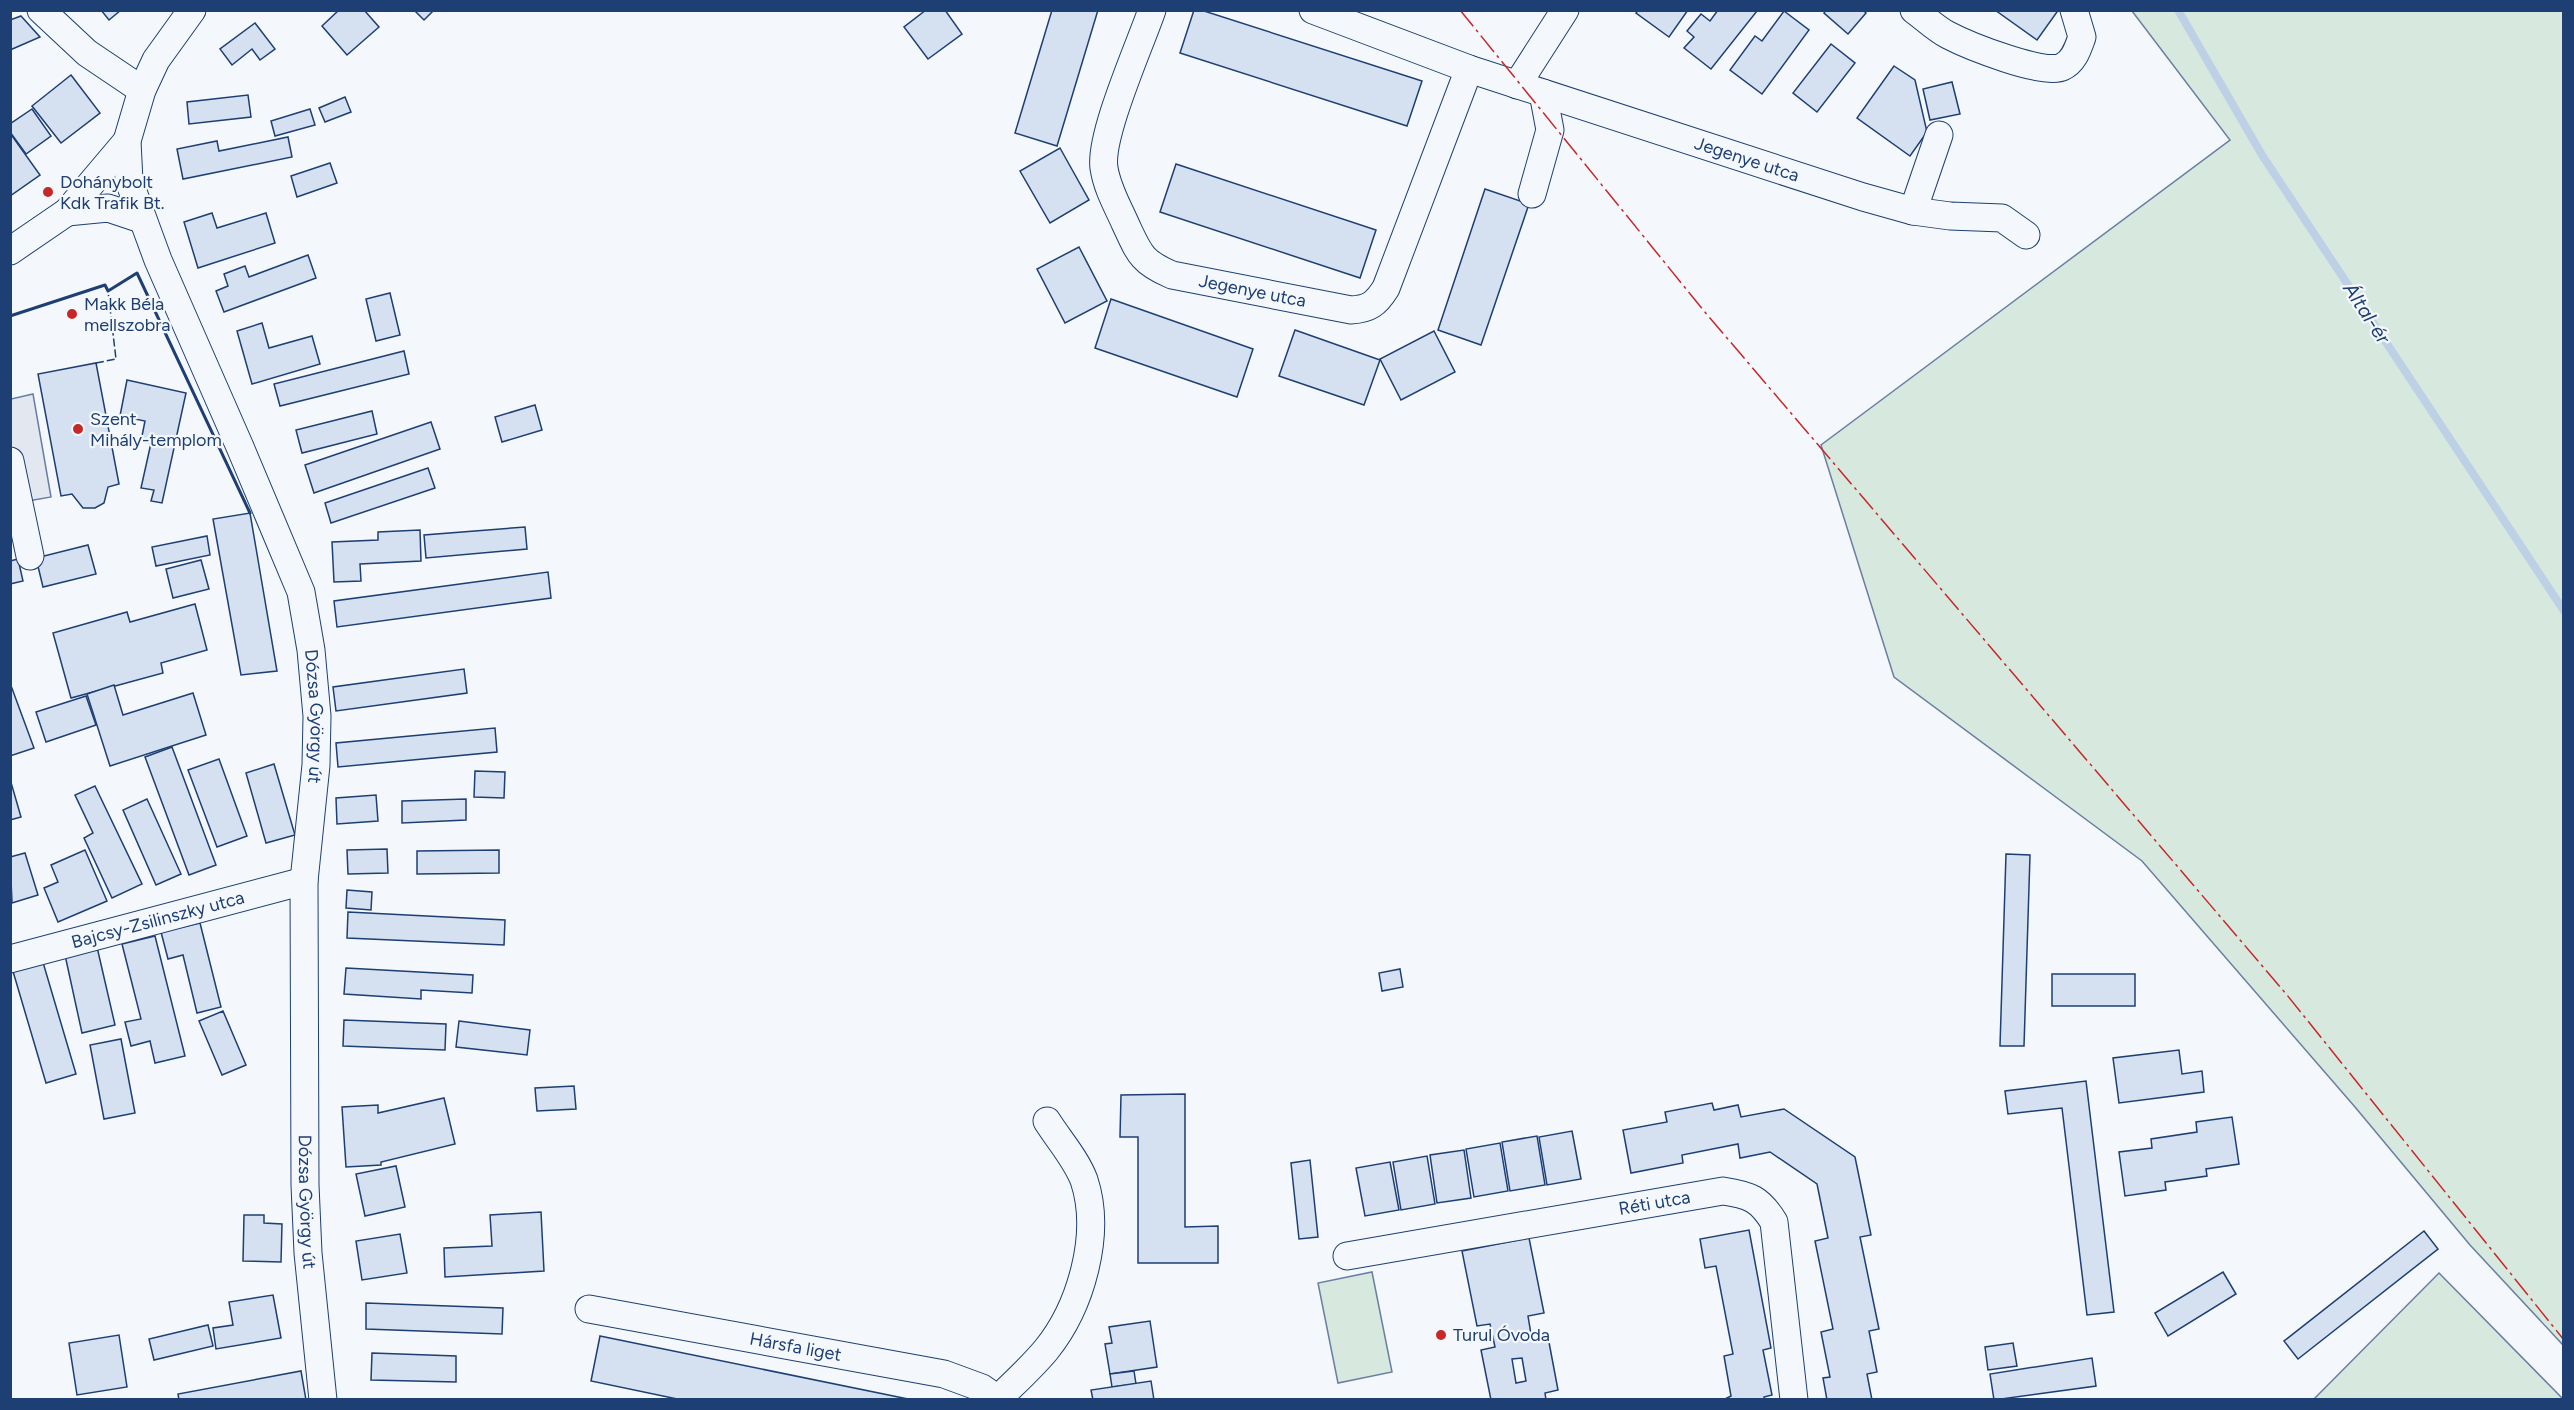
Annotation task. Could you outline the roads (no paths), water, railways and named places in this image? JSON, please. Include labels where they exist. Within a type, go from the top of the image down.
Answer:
[{"type":"street","points":[[40,10],[87,53],[142,90]]},
{"type":"street","points":[[10,251],[67,212],[127,141],[142,90],[156,60],[192,10]]},
{"type":"street","name":"Jegenye utca","points":[[1152,10],[1105,140],[1104,166],[1109,188],[1139,252],[1150,266],[1172,275],[1351,310],[1367,309],[1378,301],[1386,288],[1469,69]]},
{"type":"street","name":"Jegenye utca","points":[[1313,10],[1469,69],[1913,211],[1950,216],[2002,218],[2026,235]]},
{"type":"street","points":[[1517,85],[1565,10]]},
{"type":"street","points":[[1914,10],[1947,35],[2013,60],[2050,70],[2063,67],[2074,56],[2082,37],[2074,10]]},
{"type":"street","points":[[1532,194],[1550,130],[1543,93]]},
{"type":"street","points":[[1913,211],[1940,135]]},
{"type":"street","name":"Dózsa György út","points":[[127,141],[129,181],[141,219],[301,592],[311,650],[317,716],[316,765],[304,881],[304,1185],[308,1253],[323,1400]]},
{"type":"street","points":[[67,212],[108,208],[141,219]]},
{"type":"street","points":[[10,461],[30,556]]},
{"type":"street","name":"Bajcsy-Zsilinszky utca","points":[[10,959],[304,881]]},
{"type":"street","name":"Hársfa liget","points":[[589,1309],[944,1374],[974,1384],[998,1399],[1023,1376],[1057,1333],[1075,1298],[1086,1262],[1089,1233],[1086,1188],[1079,1169],[1047,1121]]},
{"type":"street","name":"Réti utca","points":[[1347,1256],[1723,1191],[1745,1194],[1763,1205],[1774,1222],[1794,1400]]},
{"type":"waterway","name":"Által-ér","points":[[2178,10],[2262,155],[2564,611]]},
{"type":"place","name":"Dohánybolt Kdk Trafik Bt.","points":[[48,192]]},
{"type":"place","name":"Makk Béla mellszobra","points":[[72,314]]},
{"type":"place","name":"Szent Mihály-templom","points":[[78,429]]},
{"type":"place","name":"Turul Óvoda","points":[[1441,1335]]}]
